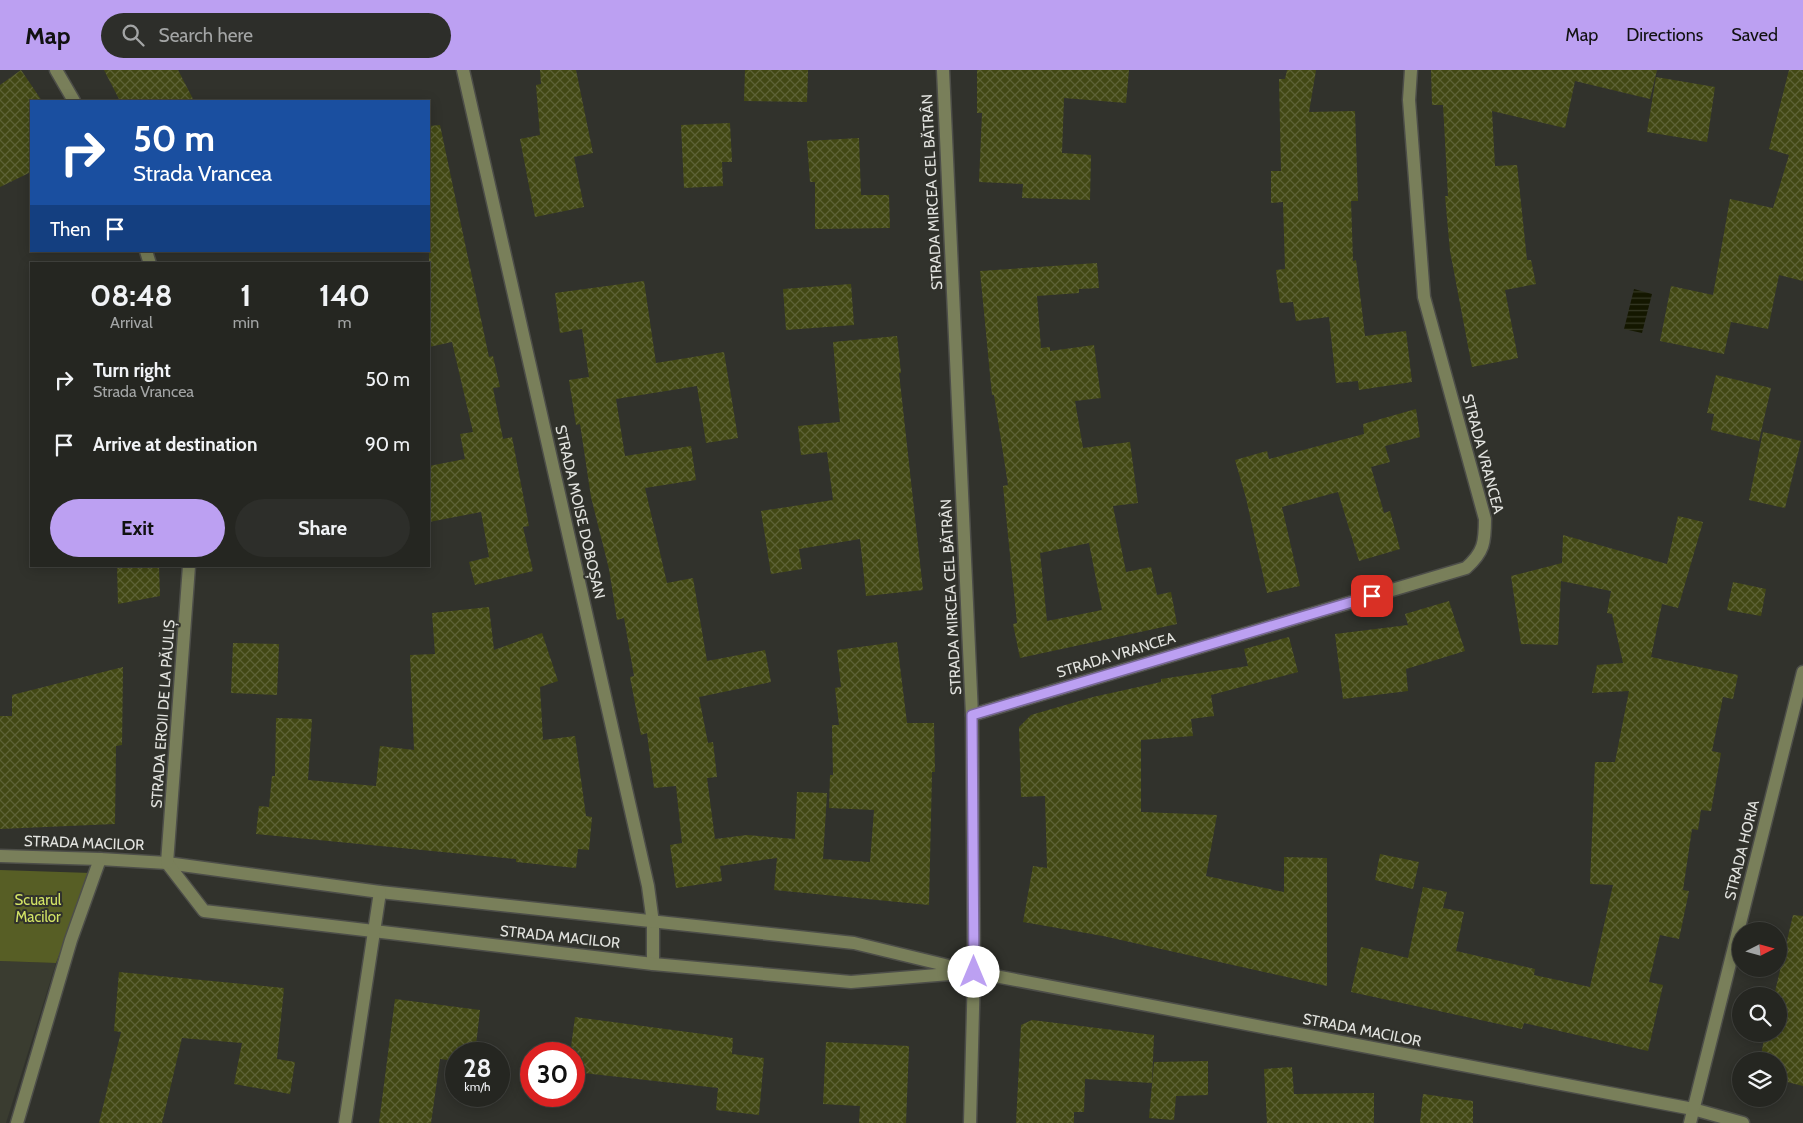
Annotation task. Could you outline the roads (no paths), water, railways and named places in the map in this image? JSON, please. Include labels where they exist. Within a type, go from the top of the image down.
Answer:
[{"type":"street","points":[[56,70],[73,100]]},
{"type":"street","name":"STRADA MOISE DOBOȘAN","points":[[462,70],[648,886],[653,923],[653,964]]},
{"type":"street","name":"STRADA MIRCEA CEL BĂTRÂN","points":[[943,70],[972,715],[974,972],[970,1123]]},
{"type":"street","name":"STRADA VRANCEA","points":[[972,715],[1466,568],[1478,557],[1485,540],[1485,519],[1424,297],[1410,100],[1411,70]]},
{"type":"street","name":"STRADA EROII DE LA PĂULIȘ","points":[[167,863],[189,567]]},
{"type":"street","name":"STRADA HORIA","points":[[1690,1123],[1803,672]]},
{"type":"street","name":"STRADA MACILOR","points":[[0,856],[167,863],[380,892],[653,923],[854,943],[974,972],[1693,1109],[1743,1123]]},
{"type":"street","points":[[17,1123],[71,940],[100,859]]},
{"type":"street","name":"STRADA MACILOR","points":[[167,863],[204,912],[653,964],[851,982],[974,972]]},
{"type":"street","points":[[346,1123],[380,892]]},
{"type":"park label","name":"Scuarul Macilor","points":[[38,908]]}]
